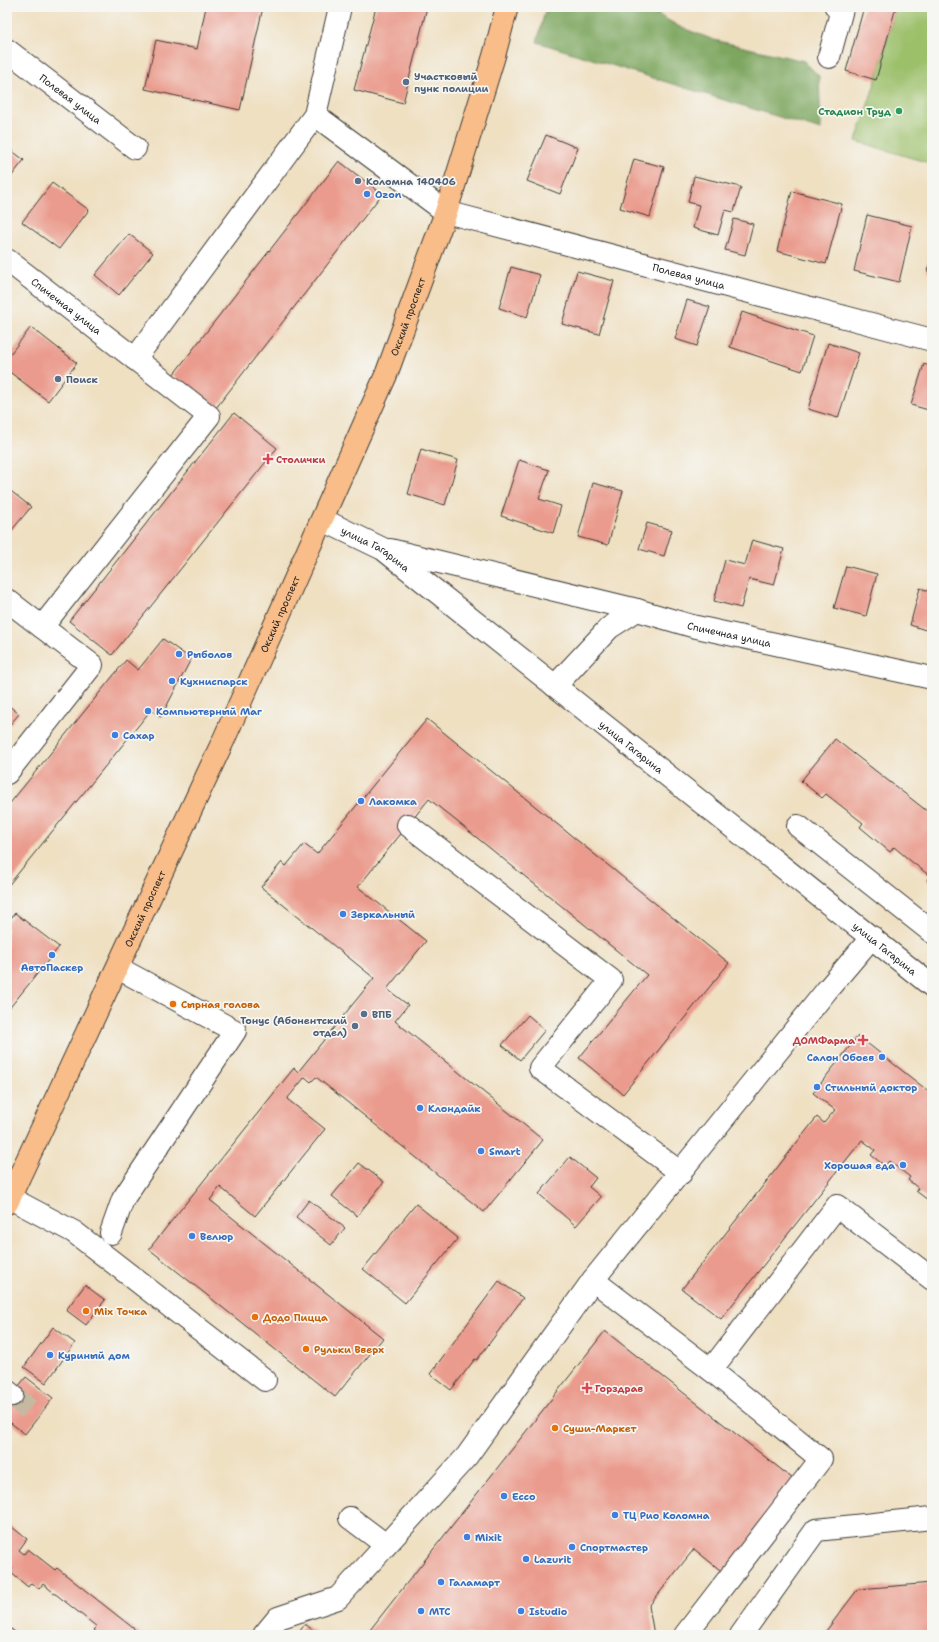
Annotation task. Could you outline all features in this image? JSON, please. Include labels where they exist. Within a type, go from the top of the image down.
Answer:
[{"type":"main road","name":"Окский проспект","points":[[8,1201],[118,968],[323,520],[386,375],[446,212],[494,56],[507,7]]},
{"type":"street","points":[[130,356],[315,115],[340,7]]},
{"type":"street","points":[[829,58],[840,8]]},
{"type":"street","name":"Полевая улица","points":[[7,50],[134,148]]},
{"type":"street","points":[[315,115],[446,212]]},
{"type":"street","name":"Полевая улица","points":[[446,212],[932,340]]},
{"type":"street","name":"Спичечная улица","points":[[7,260],[209,416],[42,627]]},
{"type":"street","name":"улица Гагарина","points":[[323,520],[383,549],[932,986]]},
{"type":"street","name":"Спичечная улица","points":[[383,549],[637,610],[692,626],[932,678]]},
{"type":"street","points":[[7,600],[92,666],[7,773]]},
{"type":"street","points":[[555,686],[609,628],[637,610]]},
{"type":"street","points":[[408,825],[611,980],[540,1068],[681,1173]]},
{"type":"street","points":[[798,826],[932,932]]},
{"type":"street","points":[[264,1635],[278,1618],[338,1598],[467,1456],[594,1280],[827,990],[872,937]]},
{"type":"street","points":[[111,1233],[123,1199],[235,1031],[118,968]]},
{"type":"street","points":[[8,1201],[74,1232],[265,1380]]},
{"type":"street","points":[[710,1370],[837,1206],[932,1279]]},
{"type":"street","points":[[594,1280],[821,1459],[686,1635]]},
{"type":"street","points":[[350,1518],[386,1545]]},
{"type":"street","points":[[741,1635],[816,1530],[932,1518]]},
{"type":"green space","points":[[546,7],[645,7],[680,27],[714,40],[804,61],[819,76],[821,130],[537,42]]},
{"type":"green space","name":"Стадион Труд","points":[[896,7],[932,7],[932,164],[856,141],[876,80]]},
{"type":"building","points":[[206,7],[263,7],[240,110],[145,89],[156,40],[197,49]]},
{"type":"building","points":[[376,7],[427,7],[403,103],[354,90]]},
{"type":"building","points":[[864,7],[896,7],[876,80],[846,71]]},
{"type":"building","points":[[546,135],[578,148],[560,194],[527,181]]},
{"type":"building","points":[[7,147],[24,160],[7,182]]},
{"type":"building","points":[[634,159],[664,167],[650,217],[620,208]]},
{"type":"building","points":[[339,161],[382,194],[216,408],[173,375]]},
{"type":"building","points":[[694,176],[741,187],[734,212],[725,210],[718,235],[693,228],[699,205],[688,202]]},
{"type":"building","points":[[52,183],[89,210],[59,249],[22,222]]},
{"type":"building","points":[[792,191],[842,204],[826,264],[777,251]]},
{"type":"building","points":[[867,215],[912,226],[899,282],[854,271]]},
{"type":"building","points":[[734,219],[753,224],[745,255],[725,250]]},
{"type":"building","points":[[129,234],[153,253],[119,295],[95,275]]},
{"type":"building","points":[[932,256],[932,272],[927,271]]},
{"type":"building","points":[[511,267],[540,275],[527,317],[499,308]]},
{"type":"building","points":[[577,271],[614,281],[599,334],[562,324]]},
{"type":"building","points":[[687,300],[710,307],[697,346],[675,339]]},
{"type":"building","points":[[742,312],[813,336],[802,371],[730,347]]},
{"type":"building","points":[[31,327],[77,363],[48,401],[7,370],[7,358]]},
{"type":"building","points":[[828,343],[859,353],[838,418],[808,409]]},
{"type":"building","points":[[924,364],[932,367],[932,411],[911,405]]},
{"type":"building","points":[[234,413],[277,448],[112,655],[69,621]]},
{"type":"building","points":[[421,449],[458,460],[445,505],[408,494]]},
{"type":"building","points":[[519,460],[549,470],[539,499],[561,506],[553,533],[501,516]]},
{"type":"building","points":[[593,483],[623,491],[608,545],[578,537]]},
{"type":"building","points":[[7,488],[31,507],[7,536]]},
{"type":"building","points":[[647,523],[672,530],[664,556],[639,549]]},
{"type":"building","points":[[752,540],[784,549],[774,585],[749,579],[741,608],[714,601],[725,560],[745,565]]},
{"type":"building","points":[[846,566],[877,574],[866,616],[834,608]]},
{"type":"building","points":[[920,588],[932,592],[932,632],[910,625]]},
{"type":"building","points":[[163,639],[191,659],[161,717],[151,710],[7,887],[7,807],[126,660],[138,670]]},
{"type":"building","points":[[7,704],[19,714],[7,728]]},
{"type":"building","points":[[427,719],[729,963],[623,1094],[579,1058],[647,975],[429,799],[358,887],[426,941],[387,989],[408,1005],[395,1021],[543,1140],[484,1212],[316,1077],[311,1082],[305,1077],[287,1099],[325,1129],[255,1216],[220,1187],[210,1200],[383,1338],[335,1397],[149,1249],[294,1068],[298,1072],[374,978],[261,887],[282,862],[286,866],[304,844],[317,854]]},
{"type":"building","points":[[835,739],[932,815],[932,885],[927,880],[930,876],[894,847],[890,852],[860,827],[863,823],[826,794],[822,798],[801,781]]},
{"type":"building","points":[[15,913],[59,947],[7,1011],[7,923]]},
{"type":"building","points":[[528,1015],[545,1030],[520,1060],[502,1045]]},
{"type":"building","points":[[858,1036],[932,1094],[932,1203],[916,1191],[918,1188],[908,1180],[910,1177],[889,1161],[885,1166],[871,1155],[875,1150],[862,1140],[721,1319],[682,1289],[817,1117],[824,1123],[835,1110],[813,1093]]},
{"type":"building","points":[[570,1157],[596,1178],[589,1187],[601,1197],[576,1226],[539,1194]]},
{"type":"building","points":[[359,1163],[384,1182],[357,1216],[332,1196]]},
{"type":"building","points":[[309,1200],[345,1228],[331,1245],[296,1217]]},
{"type":"building","points":[[416,1204],[458,1238],[405,1303],[363,1269]]},
{"type":"building","points":[[499,1281],[523,1298],[477,1360],[475,1359],[451,1390],[430,1374]]},
{"type":"building","points":[[85,1285],[105,1300],[86,1325],[66,1310]]},
{"type":"building","points":[[53,1327],[75,1343],[46,1383],[24,1367]]},
{"type":"building","name":"ТЦ Рио Коломна","points":[[605,1331],[797,1482],[725,1574],[694,1549],[649,1606],[654,1635],[366,1635]]},
{"type":"building","points":[[26,1377],[53,1398],[25,1434],[7,1420],[7,1401]]},
{"type":"building","points":[[7,1523],[27,1539],[19,1550],[24,1554],[28,1549],[55,1570],[57,1568],[142,1635],[100,1635],[94,1630],[97,1627],[43,1584],[39,1589],[31,1583],[28,1587],[10,1572],[13,1569],[7,1564]]},
{"type":"building","points":[[932,1583],[932,1635],[823,1635],[858,1589]]},
{"type":"building","points":[[305,1624],[319,1635],[297,1635]]},
{"type":"tunnel","points":[[12,1395],[38,1417]]},
{"type":"tram line","points":[[7,1626],[19,1635]]},
{"type":"place","name":"Участковый пунк полиции","points":[[406,82]]},
{"type":"place","name":"Стадион Труд","points":[[899,111]]},
{"type":"place","name":"Коломна 140406","points":[[358,181]]},
{"type":"place","name":"Ozon","points":[[367,194]]},
{"type":"place","name":"Поиск","points":[[58,379]]},
{"type":"place","name":"Столички","points":[[268,459]]},
{"type":"place","name":"Рыболов","points":[[179,654]]},
{"type":"place","name":"Кухниспарск","points":[[172,681]]},
{"type":"place","name":"Компьютерный Маг","points":[[148,711]]},
{"type":"place","name":"Сахар","points":[[115,735]]},
{"type":"place","name":"Лакомка","points":[[361,801]]},
{"type":"place","name":"Зеркальный","points":[[343,914]]},
{"type":"place","name":"АвтоПаскер","points":[[52,955]]},
{"type":"place","name":"Сырная голова","points":[[173,1004]]},
{"type":"place","name":"ВПБ","points":[[364,1014]]},
{"type":"place","name":"Тонус (Абонентский отдел)","points":[[355,1026]]},
{"type":"place","name":"ДОМФарма","points":[[863,1040]]},
{"type":"place","name":"Салон Обоев","points":[[882,1057]]},
{"type":"place","name":"Стильный доктор","points":[[817,1087]]},
{"type":"place","name":"Клондайк","points":[[420,1108]]},
{"type":"place","name":"Smart","points":[[481,1151]]},
{"type":"place","name":"Хорошая еда","points":[[903,1165]]},
{"type":"place","name":"Велюр","points":[[192,1236]]},
{"type":"place","name":"Mix Точка","points":[[86,1311]]},
{"type":"place","name":"Додо Пицца","points":[[255,1317]]},
{"type":"place","name":"Рульки Вверх","points":[[306,1349]]},
{"type":"place","name":"Куриный дом","points":[[50,1355]]},
{"type":"place","name":"Горздрав","points":[[587,1388]]},
{"type":"place","name":"Суши-Маркет","points":[[555,1428]]},
{"type":"place","name":"Ecco","points":[[504,1496]]},
{"type":"place","name":"ТЦ Рио Коломна","points":[[615,1515]]},
{"type":"place","name":"Mixit","points":[[467,1537]]},
{"type":"place","name":"Спортмастер","points":[[572,1547]]},
{"type":"place","name":"Lazurit","points":[[526,1559]]},
{"type":"place","name":"Галамарт","points":[[441,1582]]},
{"type":"place","name":"МТС","points":[[421,1611]]},
{"type":"place","name":"Istudio","points":[[521,1611]]}]
